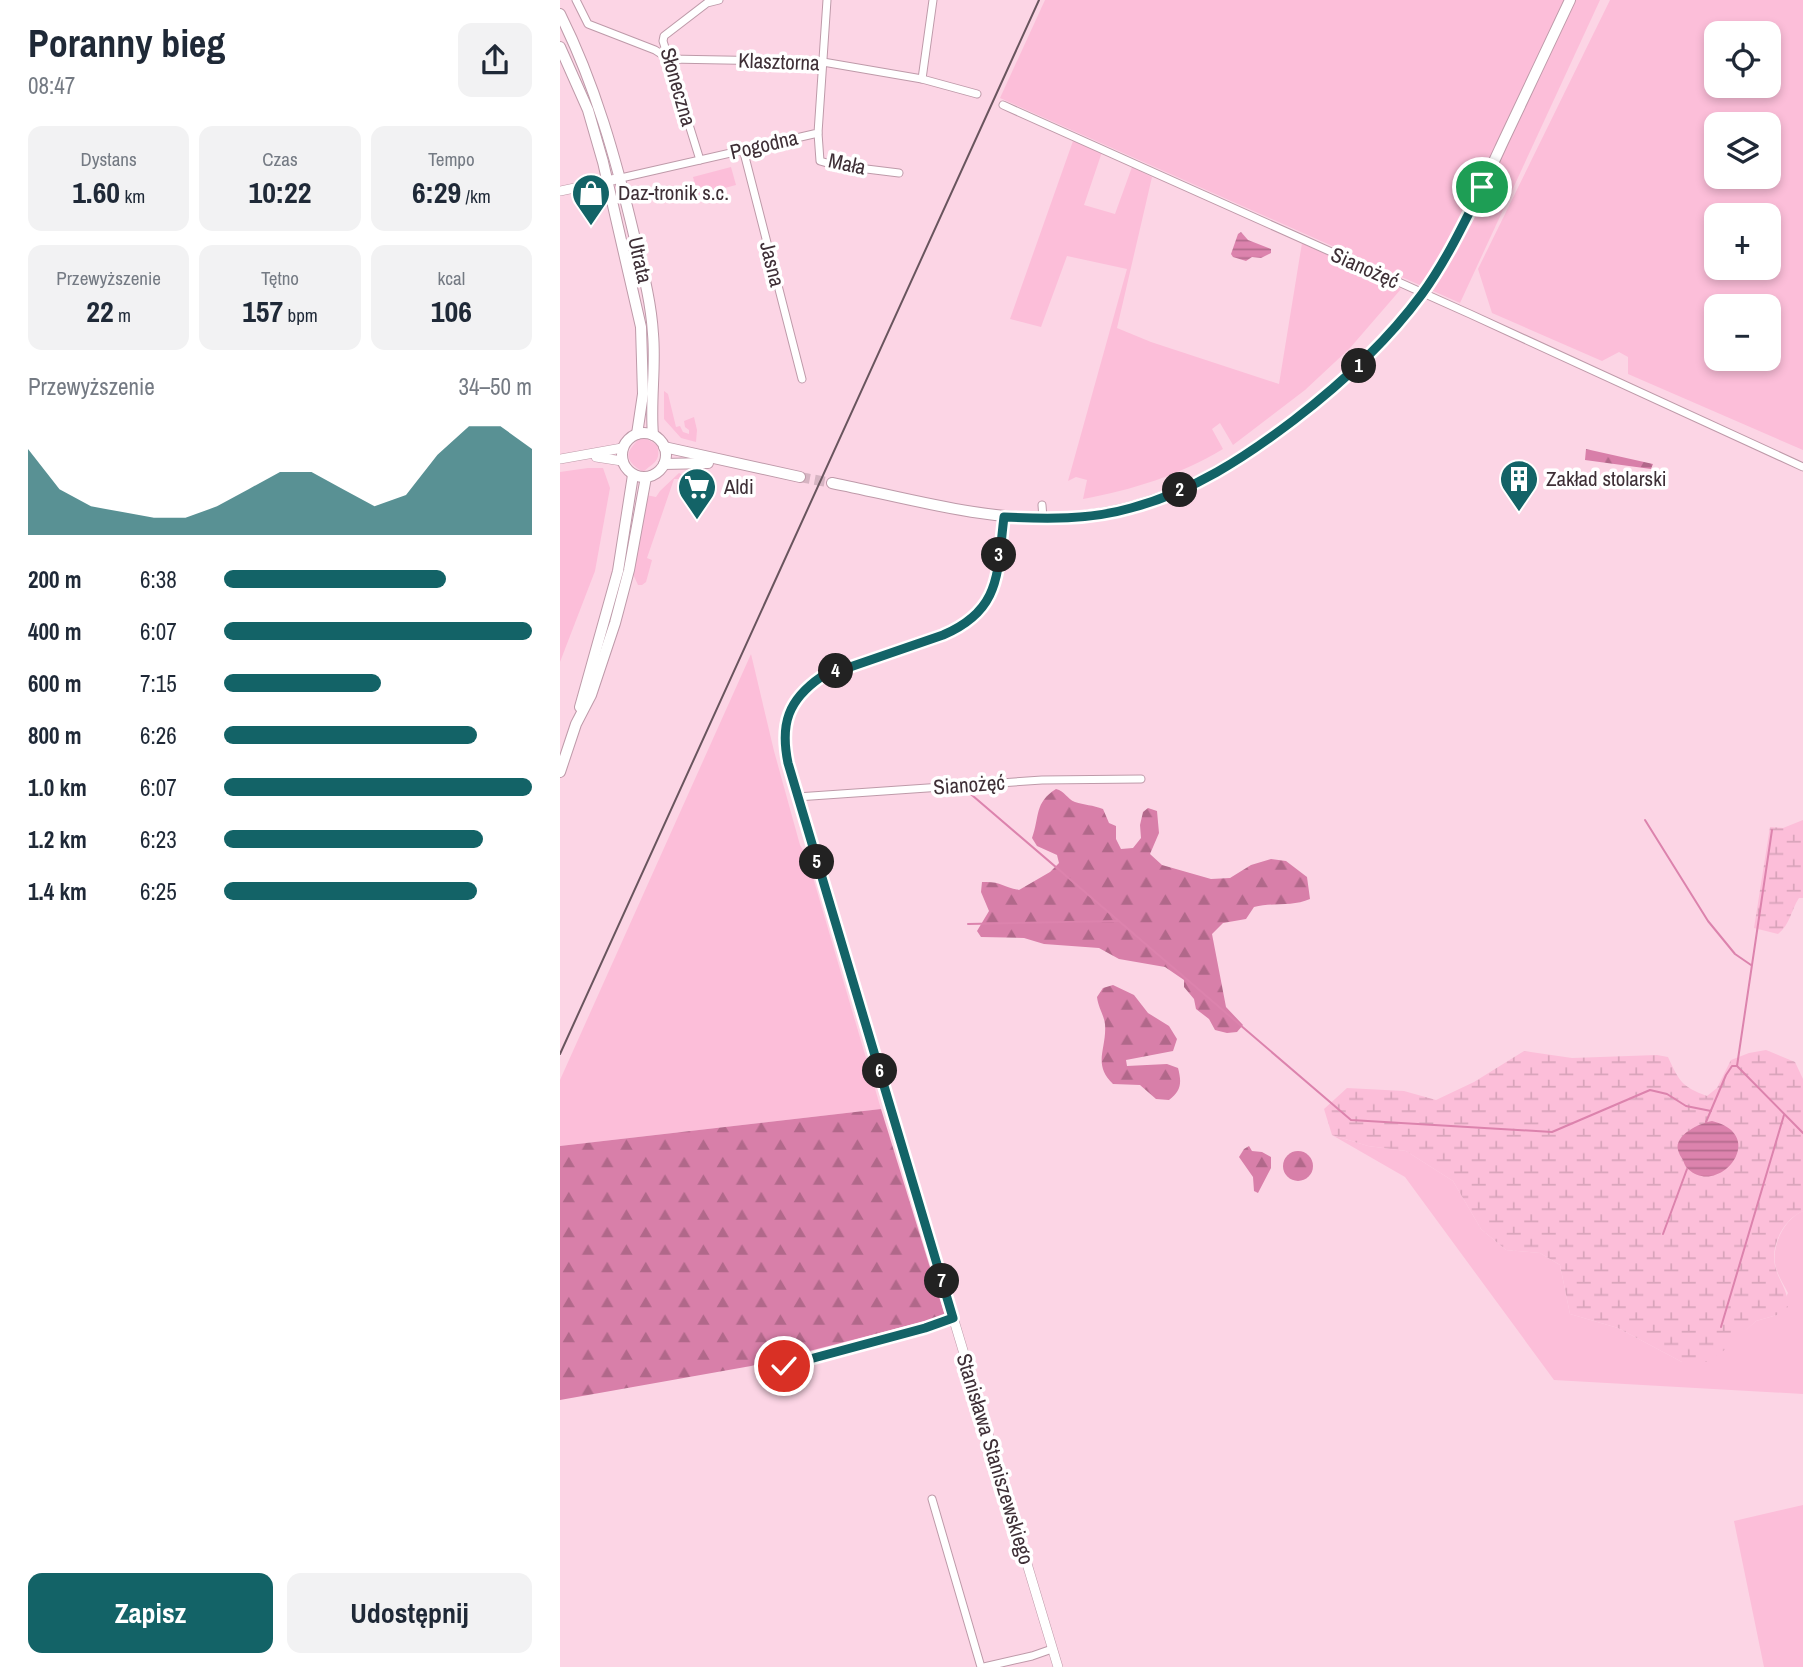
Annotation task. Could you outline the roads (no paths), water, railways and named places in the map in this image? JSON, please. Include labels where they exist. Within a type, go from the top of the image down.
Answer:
[{"type":"main road","points":[[832,483],[1004,517],[1042,518],[1130,509],[1181,490],[1226,468],[1269,439],[1343,382],[1423,293],[1482,187],[1570,0]]},
{"type":"main road","name":"Utrata","points":[[560,14],[599,106],[621,177],[653,324],[653,435]]},
{"type":"main road","name":"Utrata","points":[[560,47],[588,110],[608,180],[641,327],[643,394],[637,434]]},
{"type":"main road","points":[[637,434],[653,435],[664,447],[664,464],[657,472],[646,477],[633,475],[622,461],[622,448],[637,434]]},
{"type":"main road","points":[[664,447],[800,477]]},
{"type":"main road","points":[[664,464],[706,463],[753,468]]},
{"type":"main road","points":[[560,772],[618,571],[633,475]]},
{"type":"main road","points":[[576,724],[591,695],[615,623],[629,569],[646,477]]},
{"type":"street","name":"Klasztorna","points":[[576,0],[588,24],[655,50],[669,59],[823,62],[922,79]]},
{"type":"street","name":"Słoneczna","points":[[700,160],[664,36],[707,1],[719,0]]},
{"type":"street","name":"Pogodna","points":[[621,177],[818,132],[827,0]]},
{"type":"street","points":[[933,0],[922,79],[977,94]]},
{"type":"street","name":"Sianożęć","points":[[1003,105],[1803,467]]},
{"type":"street","name":"Mała","points":[[818,132],[820,161],[900,173]]},
{"type":"street","name":"Jasna","points":[[743,149],[802,379]]},
{"type":"street","points":[[560,191],[621,177]]},
{"type":"street","points":[[560,459],[622,448]]},
{"type":"street","points":[[587,456],[622,461]]},
{"type":"street","points":[[1042,506],[1042,518]]},
{"type":"street","name":"Stanisława Staniszewskiego","points":[[1004,517],[991,596],[976,616],[943,635],[821,677],[800,694],[789,713],[784,739],[797,797],[1058,1667]]},
{"type":"street","name":"Sianożęć","points":[[797,797],[1042,780],[1140,779]]},
{"type":"street","points":[[784,1366],[953,1318]]},
{"type":"street","points":[[932,1499],[983,1667],[1032,1656],[1052,1648]]},
{"type":"waterway","points":[[966,790],[1351,1120],[1552,1132],[1650,1090],[1667,1094],[1686,1106],[1711,1111]]},
{"type":"waterway","points":[[1645,820],[1708,921],[1735,954],[1751,965]]},
{"type":"waterway","points":[[1737,1066],[1772,830]]},
{"type":"waterway","points":[[968,924],[1118,921]]},
{"type":"waterway","points":[[1706,1122],[1726,1075],[1732,1066],[1737,1066],[1803,1133]]},
{"type":"waterway","points":[[1721,1327],[1784,1115]]},
{"type":"waterway","points":[[1663,1234],[1687,1169]]},
{"type":"tunnel","points":[[800,477],[832,483]]},
{"type":"railway","points":[[560,1054],[1039,0]]},
{"type":"place","name":"Daz-tronik s.c.","points":[[591,227]]},
{"type":"place","name":"Zakład stolarski","points":[[1519,513]]},
{"type":"place","name":"Aldi","points":[[697,521]]}]
